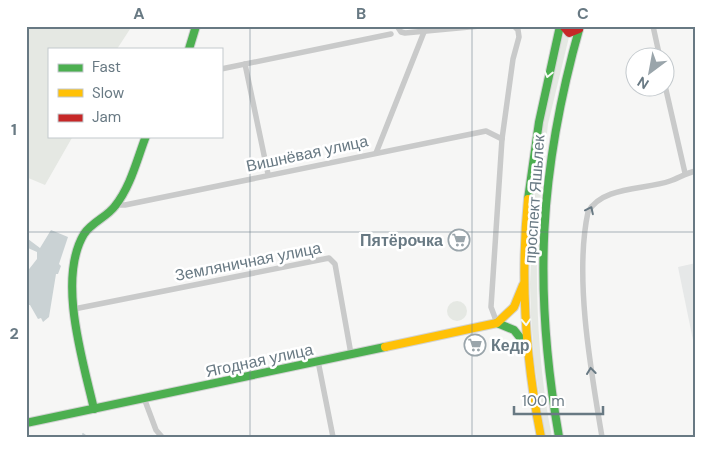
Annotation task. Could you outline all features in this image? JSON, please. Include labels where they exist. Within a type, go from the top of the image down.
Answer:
[{"type":"street","points":[[189,48],[196,26]]},
{"type":"street","points":[[397,26],[401,32],[405,33],[480,26]]},
{"type":"street","points":[[496,323],[491,306],[502,139],[513,59],[519,37],[518,30],[514,26]]},
{"type":"street","points":[[561,26],[569,33],[579,28]]},
{"type":"street","name":"проспект Яшьлек","points":[[541,437],[527,347],[523,285],[529,193],[538,121],[561,26]]},
{"type":"street","points":[[653,26],[658,48]]},
{"type":"street","name":"проспект Яшьлек","points":[[559,437],[543,314],[542,246],[554,122],[579,28]]},
{"type":"street","points":[[376,152],[424,32]]},
{"type":"street","points":[[222,69],[392,34]]},
{"type":"street","points":[[245,64],[268,174]]},
{"type":"street","points":[[668,98],[685,174]]},
{"type":"street","name":"Вишнёвая улица","points":[[116,205],[125,205],[268,174],[486,131],[502,139]]},
{"type":"street","points":[[94,409],[74,309],[72,278],[79,245],[92,224],[116,205],[145,138]]},
{"type":"street","points":[[602,437],[591,372],[584,282],[586,220],[591,206],[600,199],[671,181],[696,171]]},
{"type":"street","points":[[526,243],[535,235],[542,246]]},
{"type":"street","name":"Земляничная улица","points":[[74,309],[329,258],[335,264],[351,354]]},
{"type":"street","points":[[496,323],[510,313],[518,302],[523,285]]},
{"type":"street","points":[[496,323],[514,330],[527,347]]},
{"type":"street","name":"Ягодная улица","points":[[26,422],[496,323]]},
{"type":"street","points":[[318,361],[333,437]]},
{"type":"street","points":[[144,398],[156,430],[162,437]]},
{"type":"shaded area","points":[[26,26],[132,26],[118,48],[48,48],[48,138],[72,138],[45,185],[26,177]]},
{"type":"shaded area","points":[[563,35],[569,37],[548,124],[537,230],[531,230],[542,124]]},
{"type":"shaded area","points":[[51,230],[68,237],[59,264],[61,266],[58,274],[56,274],[49,317],[43,322],[41,318],[38,319],[30,305],[26,305],[26,273],[37,259],[37,252],[28,248],[26,241],[28,239],[40,248]]},
{"type":"shaded area","points":[[532,240],[537,242],[539,340],[544,389],[552,437],[545,437],[534,359],[530,284]]},
{"type":"shaded area","points":[[696,263],[696,345],[694,345],[678,267]]},
{"type":"shaded area","points":[[453,301],[461,301],[467,307],[467,315],[461,321],[453,321],[447,315],[447,307]]},
{"type":"waterway","points":[[83,434],[87,437]]},
{"type":"traffic: fast","points":[[189,48],[196,26]]},
{"type":"traffic: fast","points":[[528,199],[539,122],[560,26]]},
{"type":"traffic: fast","points":[[559,437],[546,330],[543,280],[544,230],[548,180],[556,130],[566,79],[580,26]]},
{"type":"traffic: fast","points":[[94,409],[79,344],[72,296],[76,252],[87,230],[112,210],[121,198],[145,138]]},
{"type":"traffic: fast","points":[[497,323],[514,330],[526,345]]},
{"type":"traffic: fast","points":[[26,423],[385,347]]},
{"type":"traffic: slow","points":[[528,199],[524,289],[531,377],[541,437]]},
{"type":"traffic: slow","points":[[385,347],[497,323],[514,307],[523,285]]},
{"type":"traffic: jam","points":[[563,26],[569,33],[579,29]]},
{"type":"place","name":"Пятёрочка","points":[[459,240]]},
{"type":"place","name":"Кедр","points":[[475,345]]}]
